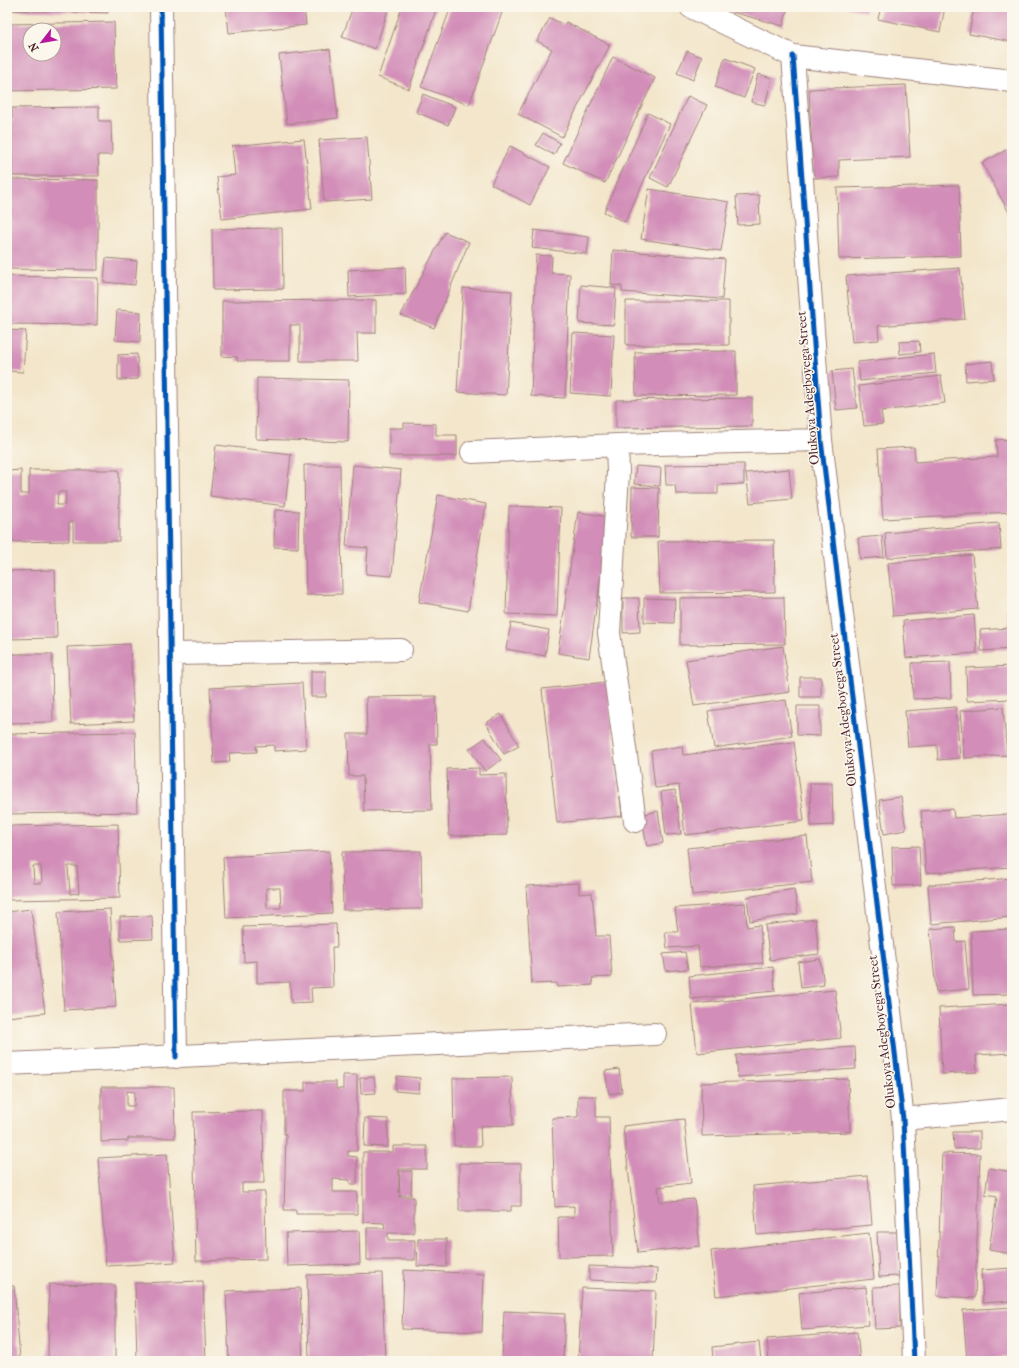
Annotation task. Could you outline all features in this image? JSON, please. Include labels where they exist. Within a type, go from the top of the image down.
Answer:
[{"type":"street","points":[[161,7],[172,654],[176,1057]]},
{"type":"street","points":[[692,7],[793,56],[1012,81]]},
{"type":"street","name":"Olukoya Adegboyega Street","points":[[793,56],[820,440],[903,1119],[914,1361]]},
{"type":"street","points":[[472,452],[617,445],[820,440]]},
{"type":"street","points":[[617,445],[618,472],[610,633],[635,821]]},
{"type":"street","points":[[172,654],[401,650]]},
{"type":"street","points":[[7,1064],[655,1034]]},
{"type":"street","points":[[903,1119],[1012,1109]]},
{"type":"building","points":[[7,7],[108,7],[108,13],[7,10]]},
{"type":"building","points":[[226,7],[304,7],[306,25],[229,33]]},
{"type":"building","points":[[353,7],[389,7],[375,49],[342,37]]},
{"type":"building","points":[[402,7],[437,7],[409,89],[378,77]]},
{"type":"building","points":[[451,7],[504,7],[469,105],[421,87]]},
{"type":"building","points":[[733,7],[788,7],[783,26],[732,12]]},
{"type":"building","points":[[846,7],[866,7],[865,12]]},
{"type":"building","points":[[881,7],[945,7],[940,32],[878,19]]},
{"type":"building","points":[[974,7],[1012,7],[1012,42],[969,34]]},
{"type":"building","points":[[550,18],[564,25],[566,22],[610,45],[562,137],[518,114],[552,49],[537,41]]},
{"type":"building","points":[[114,22],[116,89],[7,91],[7,24],[22,24],[22,62],[62,62],[62,23]]},
{"type":"building","points":[[330,49],[338,118],[287,124],[279,55]]},
{"type":"building","points":[[687,51],[702,57],[693,80],[677,73]]},
{"type":"building","points":[[613,57],[655,78],[605,183],[563,163]]},
{"type":"building","points":[[725,58],[755,69],[744,98],[715,87]]},
{"type":"building","points":[[758,74],[772,78],[765,105],[751,102]]},
{"type":"building","points":[[906,85],[910,157],[839,160],[839,177],[813,178],[809,89]]},
{"type":"building","points":[[423,94],[455,107],[448,125],[416,112]]},
{"type":"building","points":[[688,96],[707,105],[668,187],[650,178]]},
{"type":"building","points":[[99,107],[99,121],[111,121],[112,155],[98,155],[99,176],[12,176],[12,108]]},
{"type":"building","points":[[648,113],[670,124],[625,222],[604,212]]},
{"type":"building","points":[[543,133],[560,143],[554,155],[536,145]]},
{"type":"building","points":[[367,137],[372,199],[324,202],[319,140]]},
{"type":"building","points":[[304,139],[312,209],[222,219],[217,177],[235,175],[232,146]]},
{"type":"building","points":[[510,146],[550,167],[530,205],[491,184]]},
{"type":"building","points":[[1008,149],[1012,156],[1012,218],[982,163]]},
{"type":"building","points":[[7,179],[98,180],[98,270],[7,269]]},
{"type":"building","points":[[959,185],[961,256],[839,259],[837,188]]},
{"type":"building","points":[[649,189],[729,202],[721,251],[641,239]]},
{"type":"building","points":[[759,195],[760,224],[738,225],[736,196]]},
{"type":"building","points":[[282,228],[283,289],[213,290],[212,229]]},
{"type":"building","points":[[534,230],[589,237],[587,254],[532,248]]},
{"type":"building","points":[[445,232],[469,242],[434,328],[401,315]]},
{"type":"building","points":[[613,250],[725,259],[722,299],[622,292],[622,286],[611,285]]},
{"type":"building","points":[[536,255],[552,256],[551,273],[570,274],[565,398],[531,396]]},
{"type":"building","points":[[106,258],[137,261],[135,285],[104,282]]},
{"type":"building","points":[[405,267],[406,294],[349,297],[348,270]]},
{"type":"building","points":[[960,268],[965,319],[878,326],[879,340],[852,342],[846,276]]},
{"type":"building","points":[[7,276],[98,278],[97,325],[7,324]]},
{"type":"building","points":[[581,285],[616,288],[614,325],[579,323]]},
{"type":"building","points":[[463,288],[512,291],[506,395],[457,392]]},
{"type":"building","points":[[376,300],[376,333],[357,333],[358,361],[300,361],[300,325],[290,325],[290,361],[237,361],[237,357],[222,356],[222,301]]},
{"type":"building","points":[[626,301],[729,301],[729,345],[626,345]]},
{"type":"building","points":[[117,310],[141,312],[140,342],[115,340]]},
{"type":"building","points":[[7,330],[26,331],[23,372],[7,371]]},
{"type":"building","points":[[573,333],[614,335],[611,396],[570,393]]},
{"type":"building","points":[[919,341],[920,352],[900,354],[899,342]]},
{"type":"building","points":[[736,351],[736,395],[636,396],[635,352]]},
{"type":"building","points":[[137,354],[138,379],[118,380],[118,355]]},
{"type":"building","points":[[934,354],[936,373],[860,381],[858,362]]},
{"type":"building","points":[[992,361],[994,379],[966,381],[965,364]]},
{"type":"building","points":[[852,369],[857,408],[836,410],[832,371]]},
{"type":"building","points":[[941,376],[945,403],[881,411],[883,424],[864,426],[859,386]]},
{"type":"building","points":[[257,378],[349,380],[348,442],[256,439]]},
{"type":"building","points":[[752,398],[752,426],[616,428],[616,400]]},
{"type":"building","points":[[404,423],[436,424],[436,435],[457,435],[457,456],[389,456],[389,428],[404,428]]},
{"type":"building","points":[[1012,439],[1012,512],[883,519],[878,449],[914,447],[915,462],[997,457],[996,440]]},
{"type":"building","points":[[216,445],[291,454],[285,506],[210,496]]},
{"type":"building","points":[[744,464],[744,484],[718,485],[718,494],[676,494],[675,485],[666,485],[665,465]]},
{"type":"building","points":[[304,465],[340,465],[342,594],[306,595]]},
{"type":"building","points":[[353,465],[401,470],[392,576],[366,574],[368,548],[346,546]]},
{"type":"building","points":[[636,466],[661,468],[660,486],[634,484]]},
{"type":"building","points":[[789,469],[792,499],[750,503],[746,473]]},
{"type":"building","points":[[21,470],[21,494],[29,494],[29,470],[119,470],[119,541],[73,541],[73,522],[69,522],[69,541],[7,542],[7,471]],"holes":[[[58,492],[66,492],[65,505],[57,505]]]},
{"type":"building","points":[[632,487],[659,488],[658,537],[631,537]]},
{"type":"building","points":[[438,495],[486,504],[468,611],[419,602]]},
{"type":"building","points":[[509,506],[561,508],[557,616],[506,614]]},
{"type":"building","points":[[275,510],[299,511],[298,548],[274,547]]},
{"type":"building","points":[[578,512],[609,517],[589,658],[558,653]]},
{"type":"building","points":[[999,523],[1001,549],[887,558],[885,533]]},
{"type":"building","points":[[882,536],[884,557],[860,559],[858,538]]},
{"type":"building","points":[[774,540],[775,592],[660,593],[658,541]]},
{"type":"building","points":[[972,555],[978,609],[893,616],[888,563]]},
{"type":"building","points":[[55,570],[57,638],[7,639],[7,571]]},
{"type":"building","points":[[784,597],[785,644],[680,645],[680,598]]},
{"type":"building","points":[[623,598],[639,598],[640,632],[623,633]]},
{"type":"building","points":[[644,598],[675,599],[674,623],[644,622]]},
{"type":"building","points":[[1008,614],[1012,614],[1012,649],[981,651],[980,630],[1009,628]]},
{"type":"building","points":[[974,615],[977,653],[906,658],[903,621]]},
{"type":"building","points":[[511,623],[549,630],[545,656],[506,649]]},
{"type":"building","points":[[130,644],[134,721],[71,724],[67,647]]},
{"type":"building","points":[[783,646],[790,692],[694,706],[686,660]]},
{"type":"building","points":[[7,654],[52,654],[53,722],[7,723]]},
{"type":"building","points":[[950,662],[951,698],[913,699],[912,663]]},
{"type":"building","points":[[1012,666],[1012,699],[967,701],[966,668]]},
{"type":"building","points":[[311,671],[326,671],[326,697],[311,697]]},
{"type":"building","points":[[800,677],[821,677],[821,697],[800,697]]},
{"type":"building","points":[[607,682],[622,816],[557,823],[542,689]]},
{"type":"building","points":[[302,683],[306,749],[274,751],[274,745],[256,746],[257,752],[229,753],[230,762],[214,763],[210,688]]},
{"type":"building","points":[[436,696],[437,744],[430,744],[432,810],[364,811],[363,776],[349,776],[348,734],[367,734],[366,697]]},
{"type":"building","points":[[786,700],[792,736],[714,748],[708,711]]},
{"type":"building","points":[[797,706],[820,706],[820,736],[797,735]]},
{"type":"building","points":[[956,707],[960,758],[938,760],[937,745],[908,747],[905,711]]},
{"type":"building","points":[[1003,707],[1007,755],[964,758],[960,711]]},
{"type":"building","points":[[501,714],[519,746],[504,754],[486,723]]},
{"type":"building","points":[[135,732],[137,812],[7,814],[7,734]]},
{"type":"building","points":[[485,738],[501,760],[485,771],[469,749]]},
{"type":"building","points":[[794,742],[804,821],[685,835],[679,785],[655,788],[651,751],[682,746],[683,755]]},
{"type":"building","points":[[479,768],[479,775],[506,774],[507,835],[449,836],[447,769]]},
{"type":"building","points":[[810,783],[832,783],[833,825],[811,826]]},
{"type":"building","points":[[675,790],[681,834],[666,835],[661,792]]},
{"type":"building","points":[[901,797],[906,830],[884,834],[879,800]]},
{"type":"building","points":[[953,809],[954,818],[1012,814],[1012,867],[926,873],[921,811]]},
{"type":"building","points":[[658,811],[663,843],[647,846],[641,815]]},
{"type":"building","points":[[118,824],[120,898],[7,900],[7,826]],"holes":[[[33,866],[41,866],[42,883],[34,883]],[[68,866],[77,866],[79,893],[70,894]]]},
{"type":"building","points":[[807,836],[812,882],[692,895],[687,848]]},
{"type":"building","points":[[919,846],[921,885],[893,886],[892,847]]},
{"type":"building","points":[[329,851],[332,913],[226,918],[223,857]],"holes":[[[266,888],[280,888],[281,908],[267,908]]]},
{"type":"building","points":[[421,851],[422,909],[343,910],[342,852]]},
{"type":"building","points":[[1012,878],[1012,917],[931,924],[928,885]]},
{"type":"building","points":[[579,883],[579,894],[592,893],[596,936],[609,936],[612,977],[592,978],[593,985],[557,987],[557,983],[532,984],[526,886]]},
{"type":"building","points":[[794,889],[798,914],[750,921],[747,897]]},
{"type":"building","points":[[745,903],[747,927],[760,925],[763,963],[700,967],[698,946],[667,948],[665,932],[678,932],[675,908]]},
{"type":"building","points":[[31,909],[45,1013],[7,1017],[7,912]]},
{"type":"building","points":[[110,909],[116,1007],[64,1010],[58,912]]},
{"type":"building","points":[[152,916],[153,939],[120,940],[120,917]]},
{"type":"building","points":[[815,919],[819,954],[770,960],[765,925]]},
{"type":"building","points":[[336,924],[337,947],[332,947],[333,987],[311,988],[312,1002],[291,1003],[290,982],[257,983],[257,961],[244,962],[243,927]]},
{"type":"building","points":[[955,927],[956,942],[965,941],[969,989],[936,992],[930,929]]},
{"type":"building","points":[[1012,929],[1012,994],[973,995],[971,931]]},
{"type":"building","points":[[685,952],[688,969],[666,971],[663,954]]},
{"type":"building","points":[[820,959],[824,985],[801,988],[798,962]]},
{"type":"building","points":[[773,967],[775,991],[691,999],[689,976]]},
{"type":"building","points":[[835,990],[841,1038],[697,1053],[692,1004]]},
{"type":"building","points":[[1012,1004],[1012,1053],[976,1055],[977,1072],[942,1074],[939,1008]]},
{"type":"building","points":[[855,1047],[856,1069],[738,1077],[736,1055]]},
{"type":"building","points":[[619,1069],[622,1092],[609,1094],[605,1071]]},
{"type":"building","points":[[343,1075],[357,1075],[357,1151],[348,1151],[348,1156],[357,1157],[357,1184],[350,1184],[350,1180],[333,1179],[333,1192],[357,1192],[357,1214],[296,1214],[296,1210],[284,1210],[286,1134],[284,1134],[284,1091],[305,1091],[305,1082],[336,1082],[336,1089],[343,1089]]},
{"type":"building","points":[[397,1076],[420,1078],[419,1093],[395,1091]]},
{"type":"building","points":[[374,1077],[376,1093],[361,1094],[360,1078]]},
{"type":"building","points":[[512,1077],[513,1125],[480,1126],[481,1146],[454,1146],[453,1078]]},
{"type":"building","points":[[848,1079],[850,1132],[702,1136],[701,1083]]},
{"type":"building","points":[[101,1087],[174,1087],[175,1138],[128,1138],[128,1141],[101,1142]],"holes":[[[127,1091],[135,1092],[134,1106],[127,1106]]]},
{"type":"building","points":[[578,1096],[596,1096],[596,1117],[609,1117],[613,1256],[559,1257],[558,1217],[574,1217],[574,1206],[555,1207],[552,1118],[578,1117]]},
{"type":"building","points":[[263,1111],[264,1183],[242,1183],[242,1192],[265,1192],[266,1259],[196,1261],[193,1112]]},
{"type":"building","points":[[365,1118],[388,1119],[388,1147],[364,1146]]},
{"type":"building","points":[[684,1119],[691,1183],[658,1187],[660,1202],[694,1199],[700,1246],[638,1253],[623,1126]]},
{"type":"building","points":[[953,1132],[980,1132],[980,1148],[954,1149]]},
{"type":"building","points":[[393,1146],[427,1146],[427,1169],[399,1169],[399,1193],[400,1171],[412,1171],[411,1195],[399,1195],[399,1197],[414,1197],[414,1233],[388,1233],[388,1240],[415,1240],[415,1260],[367,1260],[367,1228],[385,1228],[384,1223],[363,1222],[363,1152],[393,1152]]},
{"type":"building","points":[[942,1153],[980,1154],[975,1298],[937,1296]]},
{"type":"building","points":[[167,1154],[175,1262],[106,1266],[98,1158]]},
{"type":"building","points":[[459,1163],[521,1164],[521,1206],[511,1206],[511,1211],[459,1211]]},
{"type":"building","points":[[989,1168],[1012,1172],[1012,1254],[989,1250],[997,1196],[985,1194]]},
{"type":"building","points":[[868,1176],[872,1225],[757,1235],[753,1186]]},
{"type":"building","points":[[359,1231],[360,1264],[287,1266],[286,1233]]},
{"type":"building","points":[[877,1232],[897,1232],[899,1276],[879,1277]]},
{"type":"building","points":[[869,1233],[874,1279],[716,1296],[711,1251]]},
{"type":"building","points":[[418,1239],[447,1239],[447,1267],[417,1266]]},
{"type":"building","points":[[589,1266],[657,1269],[656,1283],[589,1280]]},
{"type":"building","points":[[1012,1268],[1012,1301],[983,1303],[981,1270]]},
{"type":"building","points":[[404,1270],[484,1274],[482,1332],[402,1329]]},
{"type":"building","points":[[382,1273],[385,1361],[309,1361],[307,1275]]},
{"type":"building","points":[[203,1281],[206,1361],[137,1361],[135,1283]]},
{"type":"building","points":[[49,1284],[115,1285],[115,1361],[48,1361]]},
{"type":"building","points":[[7,1286],[14,1286],[20,1358],[7,1359]]},
{"type":"building","points":[[900,1286],[900,1328],[875,1329],[873,1287]]},
{"type":"building","points":[[866,1287],[869,1325],[802,1330],[799,1293]]},
{"type":"building","points":[[300,1288],[303,1361],[229,1361],[226,1291]]},
{"type":"building","points":[[582,1288],[656,1291],[653,1361],[578,1361]]},
{"type":"building","points":[[1012,1307],[1012,1357],[994,1358],[994,1361],[967,1361],[963,1310]]},
{"type":"building","points":[[504,1311],[565,1314],[563,1361],[502,1361]]},
{"type":"building","points":[[857,1332],[860,1361],[769,1361],[767,1339]]},
{"type":"building","points":[[759,1342],[761,1361],[713,1361],[712,1347]]},
{"type":"cycle path","points":[[161,7],[176,1057]]},
{"type":"cycle path","points":[[793,56],[821,440],[903,1119],[914,1361]]}]
